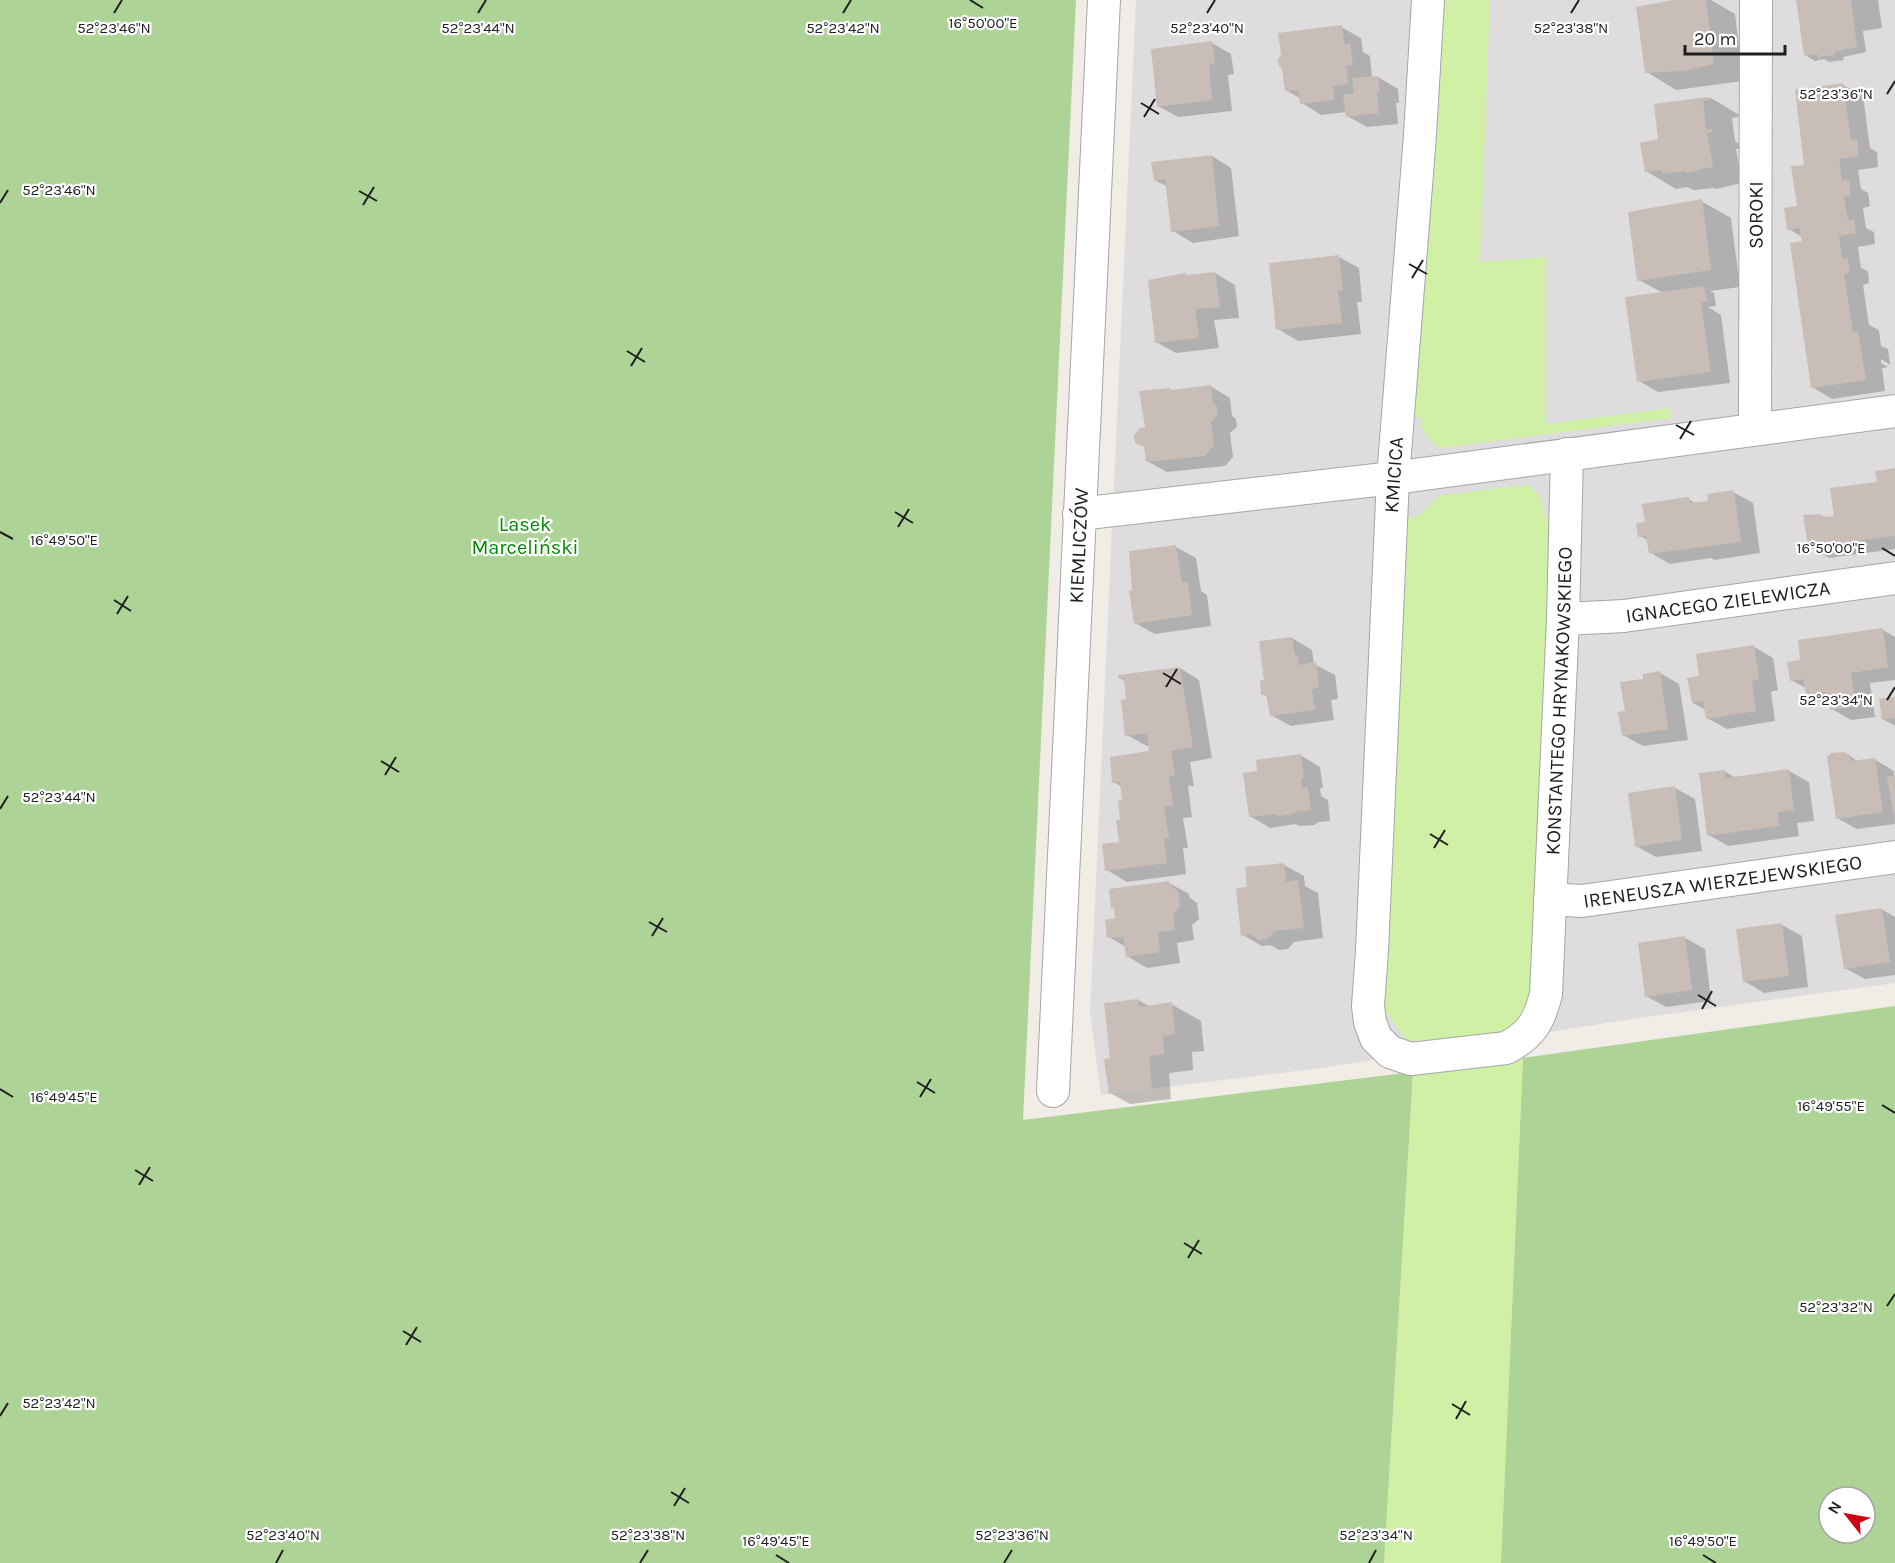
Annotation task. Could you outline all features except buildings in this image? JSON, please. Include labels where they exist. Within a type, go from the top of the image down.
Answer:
[{"type":"street","name":"KIEMLICZÓW","points":[[1053,1091],[1104,0]]},
{"type":"street","name":"KMICICA","points":[[1428,0],[1420,135],[1392,478],[1368,1006],[1376,1038],[1390,1052],[1411,1059],[1506,1048],[1519,1041],[1532,1029],[1542,1013],[1546,994],[1549,946]]},
{"type":"street","name":"SOROKI","points":[[1755,429],[1756,0]]},
{"type":"street","points":[[1079,514],[1392,478],[1895,411]]},
{"type":"street","name":"KONSTANTEGO HRYNAKOWSKIEGO","points":[[1549,946],[1563,619],[1567,454]]},
{"type":"street","name":"IGNACEGO ZIELEWICZA","points":[[1563,619],[1624,616],[1895,578]]},
{"type":"street","name":"IRENEUSZA WIERZEJEWSKIEGO","points":[[1550,899],[1582,901],[1895,857]]},
{"type":"shaded area","points":[[1136,0],[1895,0],[1895,983],[1632,1019],[1321,1068],[1101,1095],[1090,1012]]},
{"type":"green space","name":"Lasek Marceliński","points":[[0,0],[1076,0],[1023,1120],[1413,1072],[1384,1563],[0,1563]]},
{"type":"green space","points":[[1442,0],[1490,0],[1480,262],[1545,257],[1546,424],[1670,408],[1671,418],[1440,448],[1422,428],[1421,418],[1412,417],[1439,61],[1442,55],[1439,52]]},
{"type":"green space","points":[[1527,485],[1541,498],[1543,517],[1553,518],[1533,999],[1511,1033],[1413,1048],[1386,1012],[1384,1004],[1407,516],[1416,518],[1441,495]]},
{"type":"green space","points":[[1895,1006],[1895,1563],[1501,1563],[1523,1058]]},
{"type":"green space","points":[[1523,1058],[1501,1563],[1384,1563],[1413,1072]]}]
